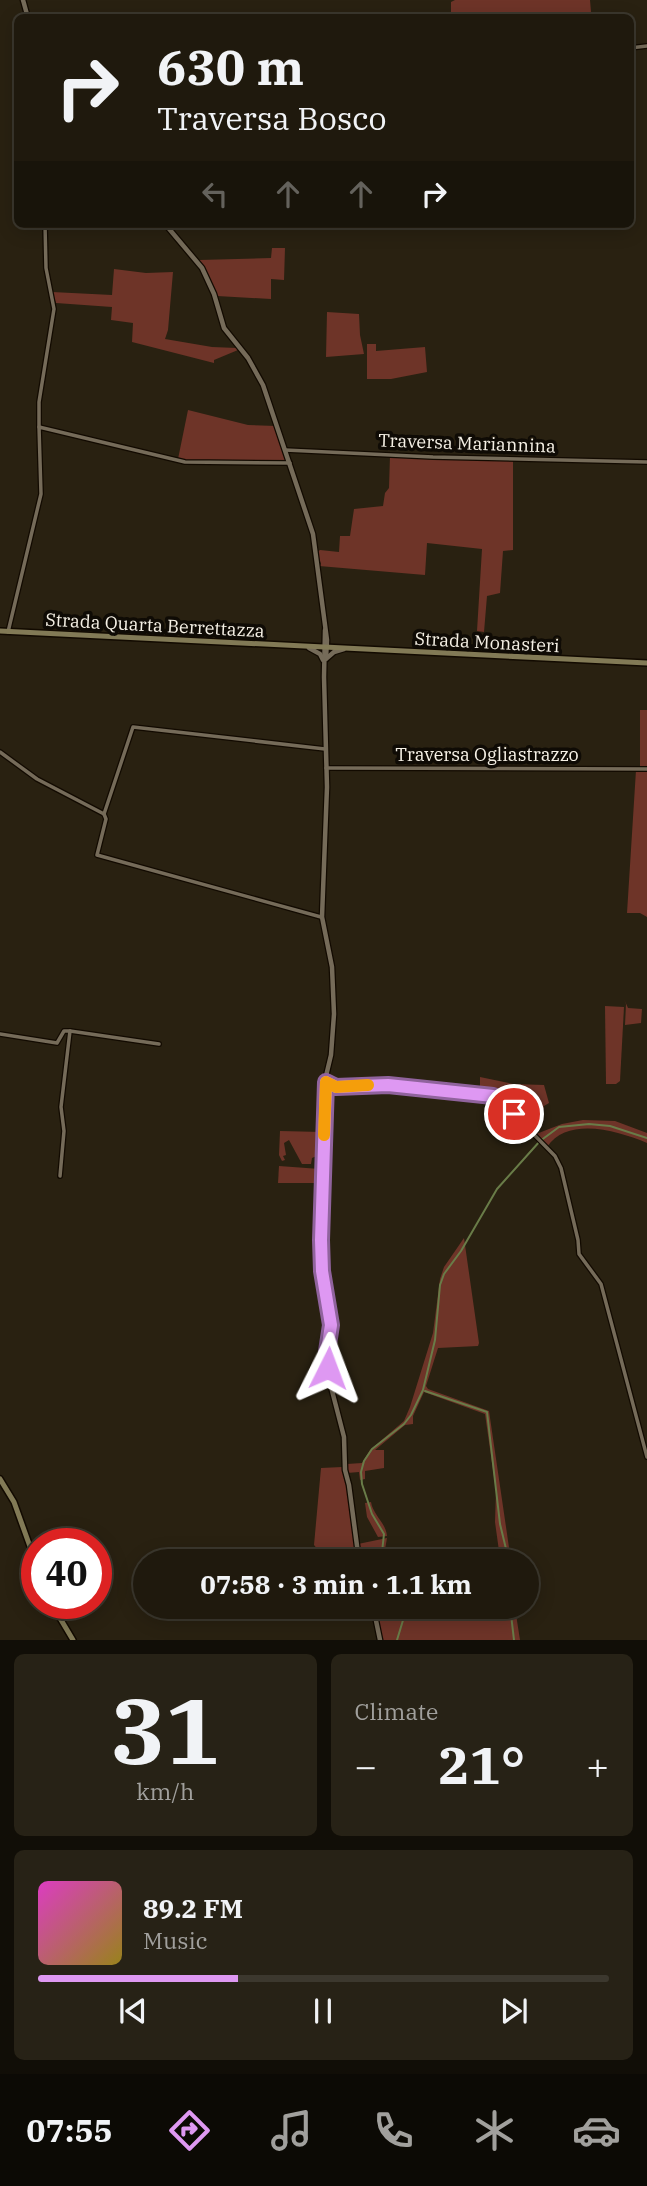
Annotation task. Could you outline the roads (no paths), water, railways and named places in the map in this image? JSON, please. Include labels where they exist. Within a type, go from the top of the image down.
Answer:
[{"type":"main road","name":"Strada Quarta Berrettazza","points":[[0,631],[326,648]]},
{"type":"main road","name":"Strada Monasteri","points":[[326,648],[647,663]]},
{"type":"main road","points":[[0,1479],[13,1502],[23,1528]]},
{"type":"main road","points":[[61,1619],[73,1640]]},
{"type":"street","points":[[8,632],[41,494],[38,402],[54,309],[46,268],[45,228]]},
{"type":"street","points":[[169,228],[195,258],[206,276],[224,328],[248,358],[264,385],[313,534],[326,635],[322,917],[333,978],[334,1014],[325,1093],[322,1271],[331,1325],[327,1356],[332,1392],[344,1437],[345,1470],[357,1549]]},
{"type":"street","points":[[39,428],[185,462],[290,463]]},
{"type":"street","name":"Traversa Mariannina","points":[[285,450],[647,462]]},
{"type":"street","points":[[308,647],[326,635]]},
{"type":"street","points":[[326,635],[334,645],[346,649]]},
{"type":"street","points":[[308,647],[325,659]]},
{"type":"street","points":[[325,659],[334,652],[346,649]]},
{"type":"street","points":[[322,917],[97,855],[106,819],[104,814],[133,727],[325,749]]},
{"type":"street","points":[[0,752],[37,779],[104,814]]},
{"type":"street","name":"Traversa Ogliastrazzo","points":[[326,768],[647,769]]},
{"type":"street","points":[[0,1034],[57,1043],[64,1031],[70,1031],[159,1044]]},
{"type":"street","points":[[60,1176],[64,1134],[61,1107],[70,1031]]},
{"type":"street","points":[[326,1082],[336,1087],[388,1085],[497,1097],[555,1156],[561,1168],[579,1254],[601,1284],[647,1457]]},
{"type":"street","points":[[376,1619],[380,1640]]},
{"type":"waterway","points":[[382,1549],[384,1534],[372,1514],[362,1484],[364,1461],[372,1449],[404,1424],[411,1415],[423,1390],[435,1340],[440,1285],[444,1274],[461,1251],[497,1189],[540,1141],[559,1127],[589,1124],[610,1126],[647,1138]]},
{"type":"waterway","points":[[425,1391],[487,1412],[500,1524],[506,1549]]},
{"type":"waterway","points":[[397,1640],[403,1619]]},
{"type":"waterway","points":[[512,1619],[514,1640]]}]
